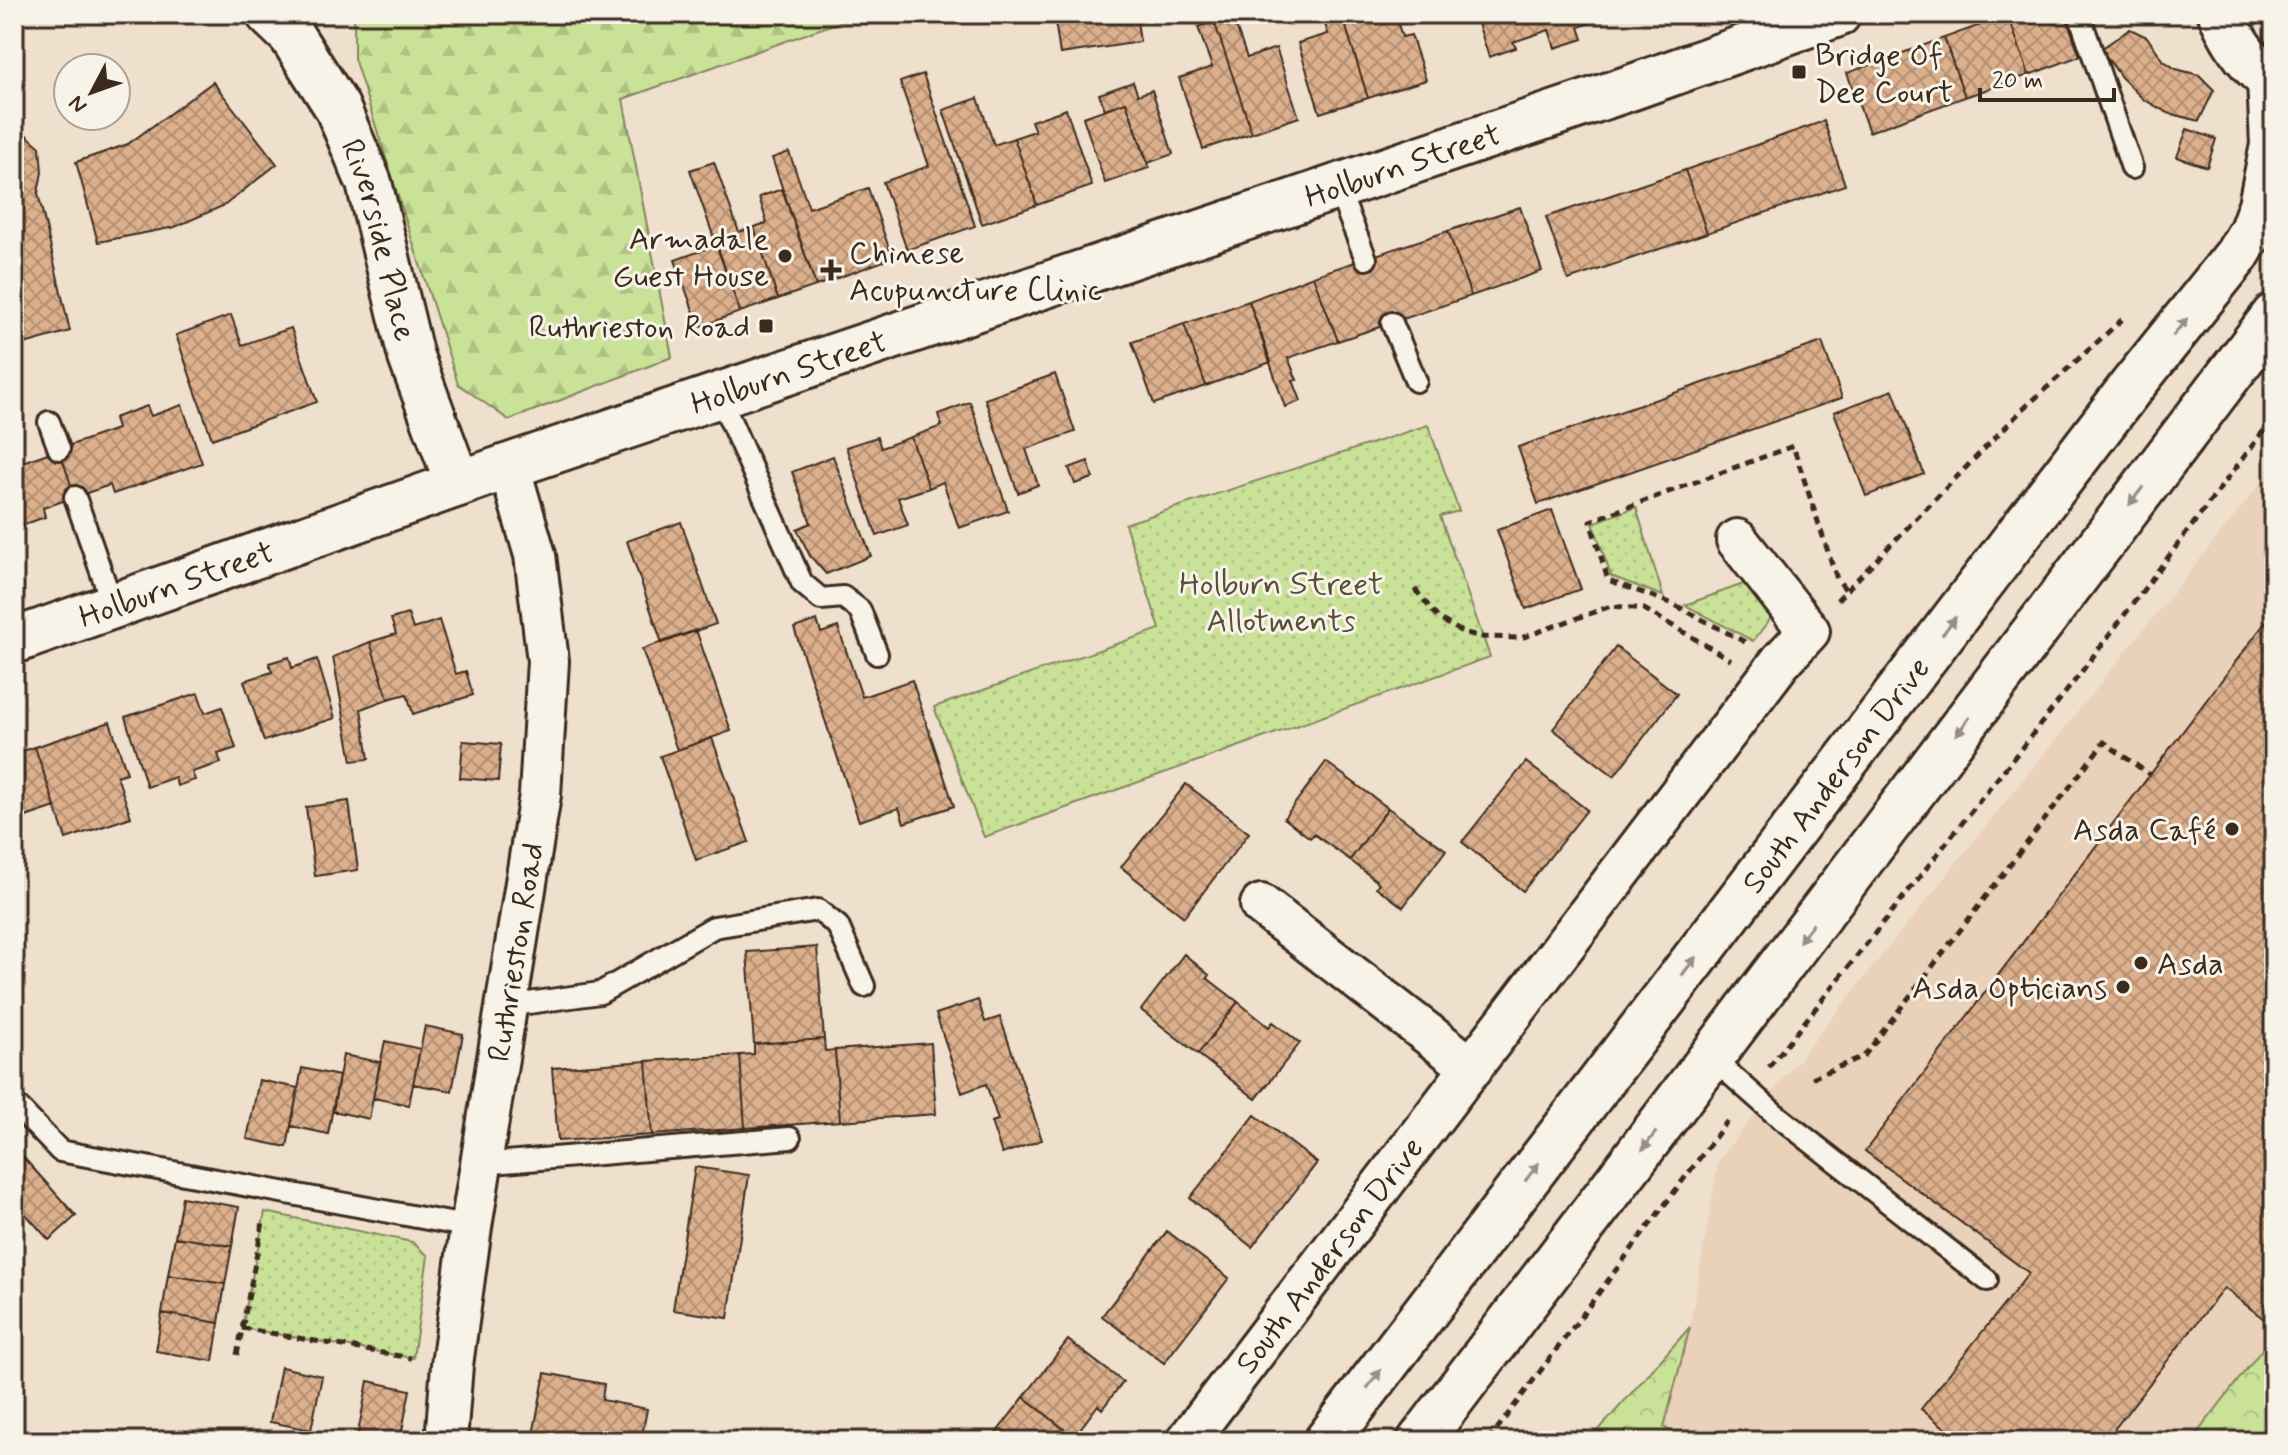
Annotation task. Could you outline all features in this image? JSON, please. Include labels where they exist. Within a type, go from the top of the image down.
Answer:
[{"type":"main road","name":"Riverside Place","points":[[269,14],[291,35],[337,107],[369,183],[411,357],[458,484]]},
{"type":"main road","name":"Holburn Street","points":[[14,641],[509,466],[1627,89],[1838,14]]},
{"type":"main road","points":[[2216,21],[2247,58],[2272,81]]},
{"type":"main road","name":"South Anderson Drive","points":[[1327,1441],[2131,387],[2237,255],[2252,230],[2261,205],[2273,145],[2272,81]]},
{"type":"main road","points":[[1420,1441],[2274,316]]},
{"type":"street","name":"Ruthrieston Road","points":[[446,1441],[452,1365],[471,1227],[540,795],[548,661],[535,555],[509,466]]},
{"type":"street","points":[[1737,540],[1809,631]]},
{"type":"street","name":"South Anderson Drive","points":[[1187,1441],[1767,681],[1809,631]]},
{"type":"street","points":[[1261,905],[1472,1068]]},
{"type":"lane","points":[[2079,14],[2132,168]]},
{"type":"lane","points":[[1337,186],[1366,259]]},
{"type":"lane","points":[[1392,323],[1416,381]]},
{"type":"lane","points":[[719,395],[802,583],[821,599],[843,597],[860,610],[877,654]]},
{"type":"lane","points":[[49,422],[59,449]]},
{"type":"lane","points":[[75,497],[113,606]]},
{"type":"lane","points":[[507,1006],[600,993],[714,927],[818,910],[838,926],[864,986]]},
{"type":"lane","points":[[1712,1058],[1846,1170],[1987,1280]]},
{"type":"lane","points":[[14,1103],[60,1151],[471,1227]]},
{"type":"lane","points":[[481,1164],[790,1138]]},
{"type":"path","points":[[1809,631],[2020,412],[2138,306]]},
{"type":"path","points":[[1488,1441],[1749,1091],[2073,683],[2274,417]]},
{"type":"path","points":[[1415,589],[1438,618],[1462,632],[1482,637],[1521,638],[1611,606],[1644,609],[1767,681]]},
{"type":"path","points":[[1812,1078],[1864,1056],[2104,742],[2150,775]]},
{"type":"path","points":[[237,1355],[269,1190]]},
{"type":"path","points":[[242,1328],[452,1365]]},
{"type":"shaded area","points":[[2274,467],[2274,1334],[2191,1441],[1686,1441],[1664,1427],[1690,1327],[1719,1159]]},
{"type":"green space","points":[[354,14],[862,14],[623,99],[672,357],[509,420],[458,384],[354,58]]},
{"type":"green space","name":"Holburn Street Allotments","points":[[1428,425],[1459,511],[1440,516],[1490,657],[984,837],[934,707],[1160,629],[1125,524]]},
{"type":"green space","points":[[1636,507],[1663,596],[1611,576],[1593,523]]},
{"type":"green space","points":[[1749,582],[1774,614],[1753,641],[1685,605]]},
{"type":"green space","points":[[265,1212],[412,1242],[428,1256],[413,1358],[242,1328]]},
{"type":"green space","points":[[1690,1327],[1664,1427],[1686,1441],[1589,1441]]},
{"type":"green space","points":[[2274,1334],[2274,1441],[2191,1441]]},
{"type":"building","points":[[1054,14],[1136,14],[1140,42],[1060,54]]},
{"type":"building","points":[[1322,14],[1342,14],[1368,98],[1320,113],[1298,43],[1328,34]]},
{"type":"building","points":[[1342,14],[1361,14],[1364,23],[1395,14],[1402,37],[1411,35],[1426,80],[1368,98]]},
{"type":"building","points":[[1475,14],[1596,14],[1598,20],[1579,27],[1583,39],[1555,48],[1549,30],[1513,42],[1516,48],[1489,57]]},
{"type":"building","points":[[2065,14],[2080,56],[2029,75],[2008,15]]},
{"type":"building","points":[[1232,15],[1247,58],[1276,48],[1299,117],[1252,133],[1214,21]]},
{"type":"building","points":[[2008,15],[2029,75],[1965,97],[1944,38]]},
{"type":"building","points":[[1214,21],[1252,133],[1203,149],[1179,78],[1212,67],[1198,27]]},
{"type":"building","points":[[2130,29],[2147,37],[2164,61],[2176,69],[2199,75],[2214,90],[2199,121],[2168,113],[2143,99],[2121,77],[2101,49]]},
{"type":"building","points":[[1944,38],[1965,97],[1869,132],[1847,73]]},
{"type":"building","points":[[923,74],[975,226],[907,250],[883,182],[929,166],[900,82]]},
{"type":"building","points":[[213,82],[277,164],[225,205],[175,227],[98,242],[76,162],[128,144]]},
{"type":"building","points":[[1133,82],[1138,95],[1152,90],[1173,154],[1148,163],[1126,102],[1105,109],[1099,94]]},
{"type":"building","points":[[978,98],[994,145],[1014,138],[1037,205],[982,224],[943,110]]},
{"type":"building","points":[[1126,102],[1149,168],[1105,183],[1083,117]]},
{"type":"building","points":[[1066,109],[1092,186],[1037,205],[1014,138],[1035,131],[1031,121]]},
{"type":"building","points":[[1824,121],[1845,185],[1707,233],[1685,170]]},
{"type":"building","points":[[2187,129],[2216,139],[2207,167],[2177,157]]},
{"type":"building","points":[[23,132],[40,147],[42,172],[38,193],[70,331],[14,347],[14,134]]},
{"type":"building","points":[[789,152],[809,208],[868,188],[890,251],[882,254],[884,261],[816,286],[772,158]]},
{"type":"building","points":[[714,162],[739,232],[754,227],[778,299],[740,312],[690,170]]},
{"type":"building","points":[[1685,170],[1707,233],[1568,280],[1546,217]]},
{"type":"building","name":"Armadale Guest House","points":[[782,189],[816,286],[778,299],[754,227],[767,223],[759,197]]},
{"type":"building","points":[[1520,207],[1542,271],[1471,296],[1448,231]]},
{"type":"building","points":[[1448,231],[1471,296],[1338,341],[1313,276]]},
{"type":"building","points":[[717,245],[740,312],[699,327],[675,260]]},
{"type":"building","points":[[1313,276],[1338,341],[1288,358],[1301,401],[1285,407],[1249,301]]},
{"type":"building","points":[[1249,301],[1271,362],[1206,386],[1184,324]]},
{"type":"building","points":[[231,315],[242,345],[291,328],[317,402],[212,439],[176,335]]},
{"type":"building","points":[[1184,324],[1206,386],[1154,404],[1132,342]]},
{"type":"building","points":[[1822,342],[1842,398],[1538,504],[1518,447]]},
{"type":"building","points":[[1055,374],[1075,432],[1026,449],[1038,485],[1018,493],[985,399]]},
{"type":"building","points":[[1893,390],[1924,474],[1866,496],[1834,412]]},
{"type":"building","points":[[970,402],[1008,511],[959,528],[943,482],[929,488],[911,437],[942,426],[938,414]]},
{"type":"building","points":[[182,405],[202,463],[113,494],[110,485],[75,497],[59,449],[117,429],[114,418],[147,406],[151,416]]},
{"type":"building","points":[[877,437],[881,448],[911,437],[929,488],[898,498],[908,525],[877,536],[846,447]]},
{"type":"building","points":[[59,449],[75,497],[43,508],[45,517],[14,528],[14,465]]},
{"type":"building","points":[[833,456],[871,556],[826,574],[810,556],[797,529],[811,523],[792,472]]},
{"type":"building","points":[[1088,461],[1093,478],[1075,484],[1069,468]]},
{"type":"building","points":[[1552,510],[1581,589],[1526,609],[1497,530]]},
{"type":"building","points":[[681,522],[716,624],[662,643],[627,541]]},
{"type":"building","name":"Asda","points":[[2274,611],[2274,1314],[2268,1322],[2224,1288],[2105,1441],[1962,1441],[1921,1409],[2029,1273],[1865,1151]]},
{"type":"building","points":[[408,614],[413,629],[439,620],[456,674],[466,671],[473,695],[413,714],[407,694],[388,699],[370,642],[396,634],[391,619]]},
{"type":"building","points":[[817,620],[821,633],[838,627],[862,697],[912,680],[954,806],[904,823],[899,808],[859,821],[794,628]]},
{"type":"building","points":[[696,630],[731,731],[677,750],[642,649]]},
{"type":"building","points":[[370,642],[388,699],[361,709],[369,759],[352,761],[333,657]]},
{"type":"building","points":[[1616,647],[1677,694],[1614,776],[1553,729]]},
{"type":"building","points":[[289,657],[292,668],[317,659],[335,718],[264,741],[244,681],[272,672],[269,663]]},
{"type":"building","points":[[198,693],[205,713],[222,707],[236,748],[218,754],[221,763],[192,772],[195,780],[177,786],[175,777],[147,787],[125,717]]},
{"type":"building","points":[[110,722],[127,773],[117,776],[131,817],[66,839],[35,747]]},
{"type":"building","points":[[712,738],[749,842],[696,860],[660,756]]},
{"type":"building","points":[[463,741],[501,744],[498,781],[460,778]]},
{"type":"building","points":[[35,747],[55,807],[14,821],[14,754]]},
{"type":"building","points":[[1326,762],[1388,808],[1350,860],[1314,834],[1310,838],[1284,818]]},
{"type":"building","points":[[1526,762],[1587,810],[1523,891],[1462,842]]},
{"type":"building","points":[[1186,784],[1249,833],[1184,917],[1121,867]]},
{"type":"building","points":[[349,801],[358,870],[315,876],[306,807]]},
{"type":"building","points":[[1388,808],[1446,850],[1403,907],[1376,887],[1379,883],[1350,860]]},
{"type":"building","points":[[817,947],[824,1039],[754,1044],[747,952]]},
{"type":"building","points":[[1184,954],[1209,975],[1207,978],[1238,1002],[1198,1054],[1141,1010]]},
{"type":"building","points":[[978,1000],[985,1022],[1000,1017],[1042,1140],[1002,1154],[991,1122],[998,1120],[986,1084],[962,1093],[936,1014]]},
{"type":"building","points":[[1238,1002],[1269,1027],[1273,1022],[1300,1043],[1256,1099],[1198,1054]]},
{"type":"building","points":[[425,1026],[463,1034],[452,1091],[413,1084]]},
{"type":"building","points":[[824,1039],[825,1051],[835,1050],[840,1121],[745,1128],[740,1055],[754,1054],[754,1044]]},
{"type":"building","points":[[385,1041],[420,1049],[409,1105],[373,1098]]},
{"type":"building","points":[[931,1043],[936,1114],[840,1121],[835,1050]]},
{"type":"building","points":[[343,1055],[380,1062],[369,1119],[333,1111]]},
{"type":"building","points":[[740,1055],[745,1128],[652,1135],[646,1061]]},
{"type":"building","points":[[646,1061],[652,1135],[558,1141],[552,1068]]},
{"type":"building","points":[[302,1068],[339,1076],[328,1134],[291,1126]]},
{"type":"building","points":[[259,1080],[298,1088],[287,1147],[247,1139]]},
{"type":"building","points":[[1255,1115],[1317,1163],[1252,1247],[1190,1198]]},
{"type":"building","points":[[14,1147],[76,1216],[49,1240],[14,1201]]},
{"type":"building","points":[[695,1167],[749,1175],[728,1318],[673,1310]]},
{"type":"building","points":[[182,1197],[239,1207],[232,1246],[175,1237]]},
{"type":"building","points":[[1167,1231],[1229,1278],[1164,1363],[1102,1316]]},
{"type":"building","points":[[175,1237],[232,1246],[225,1284],[168,1275]]},
{"type":"building","points":[[168,1275],[225,1284],[219,1323],[162,1313]]},
{"type":"building","points":[[162,1313],[219,1323],[213,1361],[156,1351]]},
{"type":"building","points":[[1068,1340],[1123,1382],[1102,1409],[1098,1405],[1074,1437],[1024,1397]]},
{"type":"building","points":[[281,1367],[322,1376],[311,1430],[270,1422]]},
{"type":"building","points":[[545,1373],[604,1384],[602,1400],[647,1409],[641,1441],[592,1434],[591,1441],[532,1440]]},
{"type":"building","points":[[368,1381],[410,1390],[400,1441],[357,1438]]},
{"type":"building","points":[[1024,1397],[1074,1437],[1071,1441],[990,1441]]},
{"type":"building","points":[[302,1434],[346,1441],[301,1441]]},
{"type":"place","name":"Bridge Of Dee Court","points":[[1799,72]]},
{"type":"place","name":"Armadale Guest House","points":[[785,256]]},
{"type":"place","name":"Chinese Acupuncture Clinic","points":[[831,270]]},
{"type":"place","name":"Ruthrieston Road","points":[[766,326]]},
{"type":"place","name":"Asda Café","points":[[2232,829]]},
{"type":"place","name":"Asda","points":[[2141,963]]},
{"type":"place","name":"Asda Opticians","points":[[2123,987]]}]
